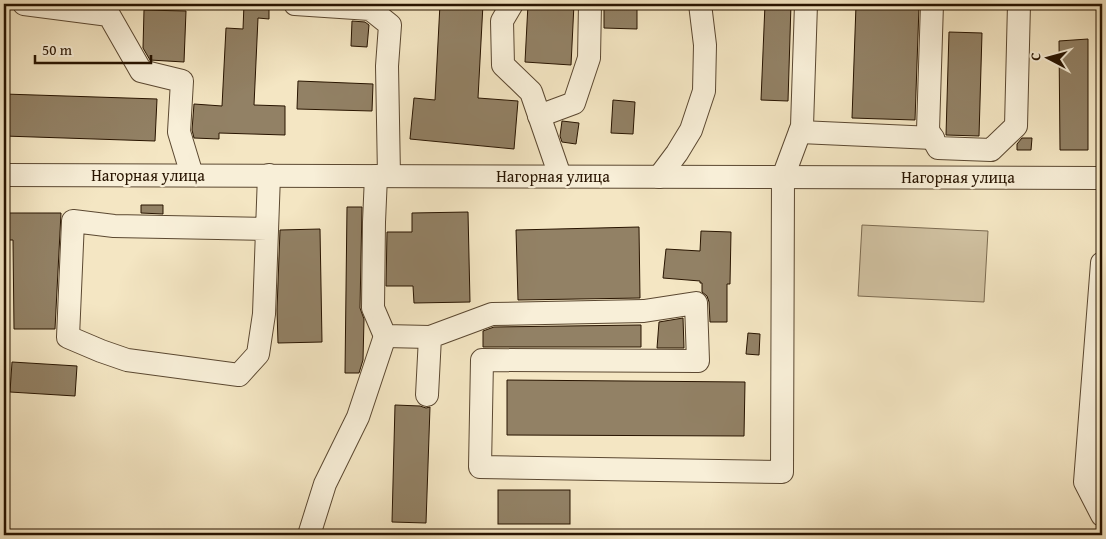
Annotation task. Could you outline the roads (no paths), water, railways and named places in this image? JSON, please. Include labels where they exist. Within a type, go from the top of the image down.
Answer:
[{"type":"street","points":[[24,4],[112,7],[140,71],[182,80],[179,132],[192,175]]},
{"type":"street","points":[[295,4],[370,9],[390,25],[382,176],[374,222],[373,308],[386,336],[358,417],[325,484],[309,535]]},
{"type":"street","points":[[512,4],[502,21],[503,65],[531,92],[560,176]]},
{"type":"street","points":[[539,116],[574,103],[589,58],[590,4]]},
{"type":"street","points":[[659,176],[677,153],[691,130],[704,91],[705,45],[700,4]]},
{"type":"street","points":[[386,336],[430,337],[492,314],[644,311],[696,304],[698,361],[482,360],[480,467],[782,472],[783,177],[802,126],[806,4]]},
{"type":"street","points":[[932,4],[928,130],[938,148],[991,150],[1016,126],[1019,4]]},
{"type":"street","points":[[800,132],[933,138]]},
{"type":"street","name":"Нагорная улица","points":[[4,175],[1102,178]]},
{"type":"street","points":[[267,229],[114,226],[72,221],[68,336],[127,360],[238,375],[258,354],[264,314],[269,175]]},
{"type":"street","points":[[1102,263],[1099,347],[1085,482],[1096,490],[1102,515]]},
{"type":"street","points":[[427,395],[430,337]]}]
